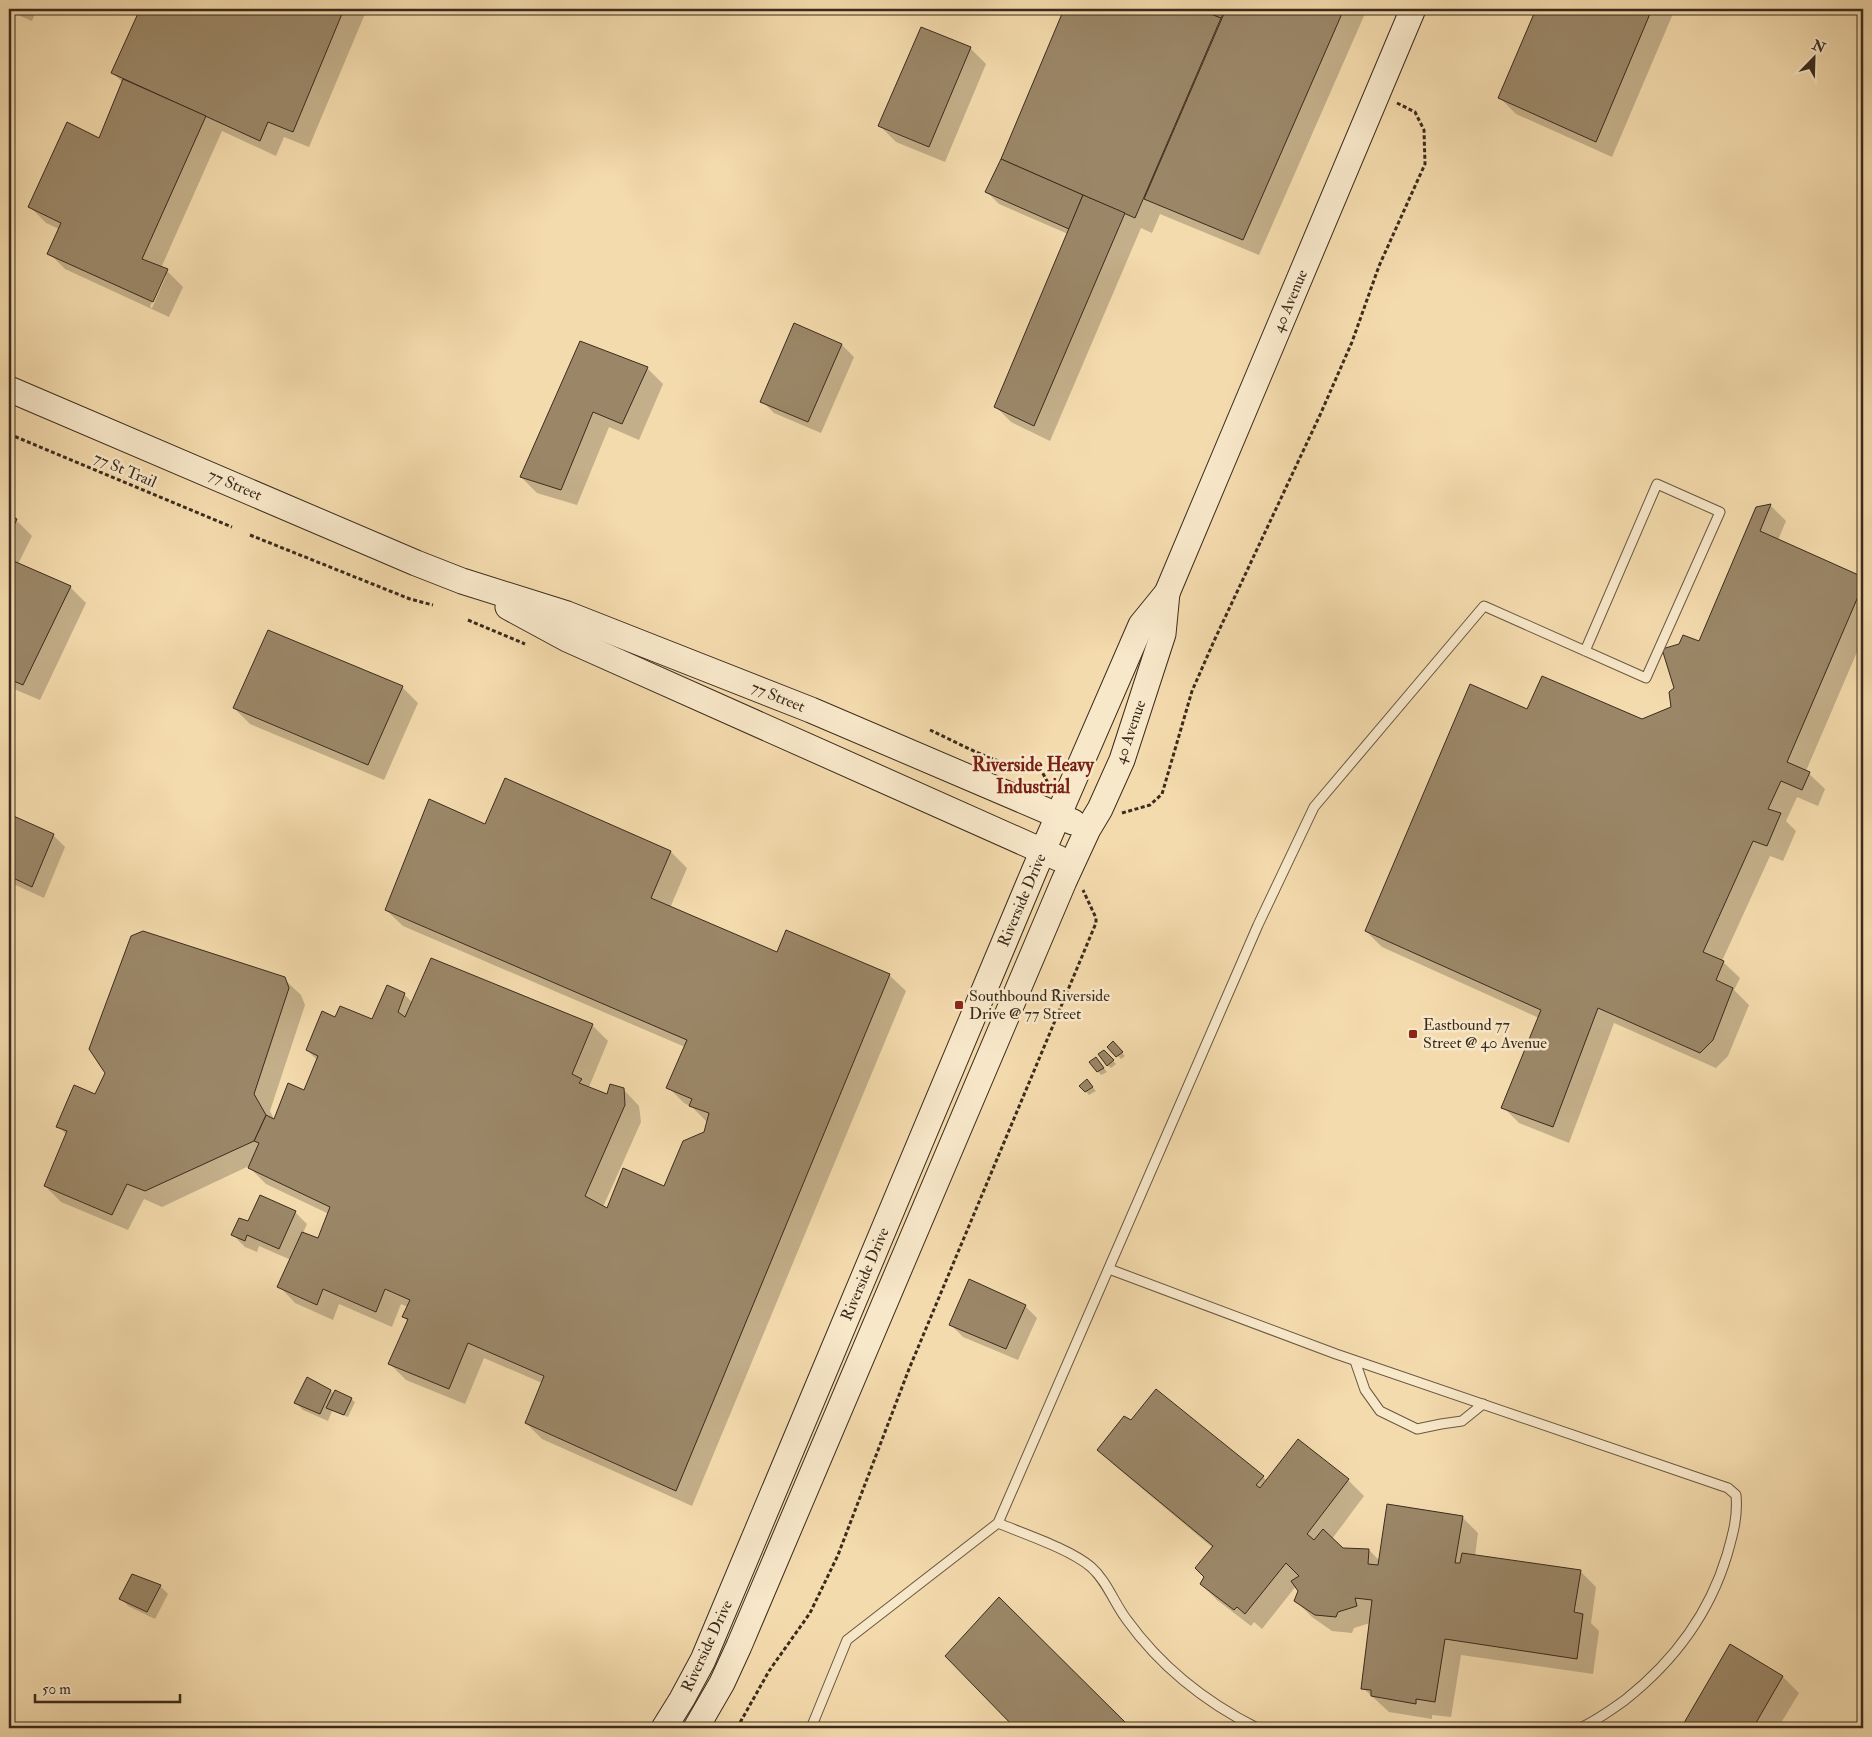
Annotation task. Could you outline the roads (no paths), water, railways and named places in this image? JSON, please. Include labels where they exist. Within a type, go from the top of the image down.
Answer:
[{"type":"main road","name":"40 Avenue","points":[[1058,815],[1141,625],[1167,593],[1413,9]]},
{"type":"main road","name":"77 Street","points":[[9,389],[462,581],[576,617],[811,710],[1088,829]]},
{"type":"main road","name":"77 Street","points":[[462,581],[567,639],[1072,864]]},
{"type":"main road","name":"40 Avenue","points":[[1072,864],[1122,760],[1163,634],[1167,593]]},
{"type":"main road","name":"Riverside Drive","points":[[664,1728],[703,1660],[1058,815]]},
{"type":"main road","name":"Riverside Drive","points":[[696,1728],[722,1682],[739,1646],[1072,864]]},
{"type":"lane","points":[[811,1728],[847,1640],[998,1523],[1258,925],[1314,807],[1484,606],[1585,651],[1646,678],[1720,512],[1657,484],[1585,651]]},
{"type":"lane","points":[[1109,1269],[1355,1361],[1728,1488],[1736,1496],[1738,1511],[1736,1526],[1724,1565],[1708,1601],[1686,1639],[1665,1665],[1641,1687],[1614,1708],[1580,1728]]},
{"type":"lane","points":[[1355,1361],[1364,1390],[1380,1411],[1417,1429],[1462,1421],[1483,1404]]},
{"type":"lane","points":[[998,1523],[1075,1556],[1091,1567],[1102,1579],[1125,1618],[1156,1657],[1199,1694],[1257,1728]]},
{"type":"place","name":"Southbound Riverside Drive @ 77 Street","points":[[959,1005]]},
{"type":"place","name":"Eastbound 77 Street @ 40 Avenue","points":[[1413,1034]]},
{"type":"district","name":"Riverside Heavy Industrial","points":[[1033,776]]}]
